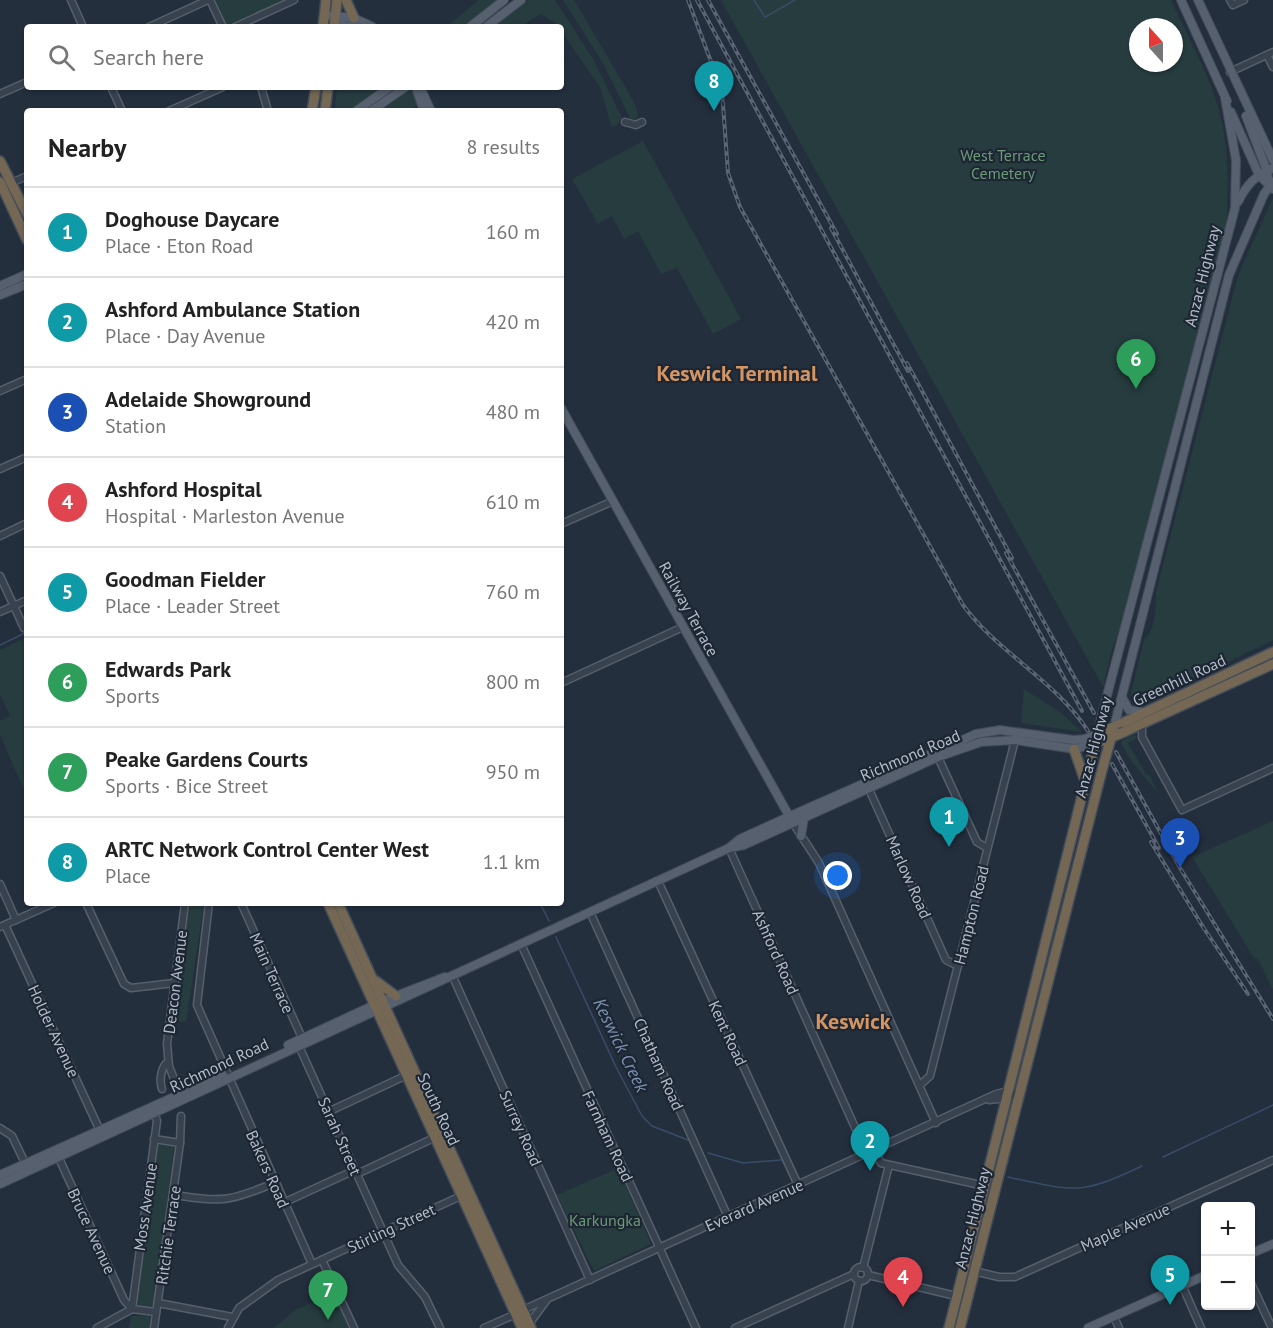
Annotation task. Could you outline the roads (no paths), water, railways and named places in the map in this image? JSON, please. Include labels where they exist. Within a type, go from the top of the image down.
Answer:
[{"type":"highway","points":[[327,0],[329,22]]},
{"type":"highway","points":[[329,22],[337,0]]},
{"type":"highway","points":[[346,0],[355,23]]},
{"type":"highway","points":[[312,108],[315,90]]},
{"type":"highway","points":[[325,108],[328,90]]},
{"type":"highway","points":[[328,90],[332,108]]},
{"type":"highway","points":[[0,161],[24,208]]},
{"type":"highway","points":[[0,182],[24,234]]},
{"type":"highway","name":"Greenhill Road","points":[[1091,744],[1119,726],[1273,652]]},
{"type":"highway","points":[[1251,663],[1257,667],[1273,663]]},
{"type":"highway","name":"Greenhill Road","points":[[1111,737],[1119,726],[1142,724],[1273,663]]},
{"type":"highway","name":"Richmond Road","points":[[1091,744],[1111,737]]},
{"type":"highway","name":"Anzac Highway","points":[[960,1328],[1111,737]]},
{"type":"highway","name":"Anzac Highway","points":[[949,1328],[1085,783],[1091,744]]},
{"type":"highway","points":[[1074,749],[1081,764],[1085,783]]},
{"type":"highway","name":"South Road","points":[[330,906],[380,1007],[527,1327]]},
{"type":"highway","name":"South Road","points":[[339,906],[372,978],[380,1007],[407,1075],[439,1135]]},
{"type":"highway","points":[[372,978],[396,996]]},
{"type":"highway","points":[[1027,1016],[1038,1019]]},
{"type":"highway","points":[[978,1213],[988,1216]]},
{"type":"highway","points":[[960,1281],[967,1273],[974,1271],[965,1260]]},
{"type":"main road","points":[[474,24],[504,0]]},
{"type":"main road","points":[[490,24],[520,0]]},
{"type":"main road","points":[[1181,0],[1259,175],[1272,185]]},
{"type":"main road","points":[[1198,0],[1270,170],[1272,185]]},
{"type":"main road","points":[[329,22],[355,23]]},
{"type":"main road","points":[[1230,72],[1273,160]]},
{"type":"main road","points":[[360,108],[386,90]]},
{"type":"main road","points":[[375,108],[402,90]]},
{"type":"main road","points":[[416,90],[423,108]]},
{"type":"main road","points":[[421,90],[430,108]]},
{"type":"main road","points":[[1225,98],[1236,160],[1235,208]]},
{"type":"main road","points":[[1235,208],[1245,188],[1259,175],[1270,170]]},
{"type":"main road","name":"Anzac Highway","points":[[1119,726],[1122,696],[1160,537],[1229,275],[1272,185]]},
{"type":"main road","name":"Anzac Highway","points":[[1091,744],[1104,707],[1151,535],[1235,208]]},
{"type":"main road","points":[[0,286],[24,275]]},
{"type":"main road","points":[[0,295],[24,285]]},
{"type":"main road","name":"Railway Terrace","points":[[565,422],[613,501],[790,820]]},
{"type":"main road","points":[[1151,535],[1160,537]]},
{"type":"main road","points":[[1122,696],[1129,710],[1136,713],[1149,711]]},
{"type":"main road","name":"Richmond Road","points":[[380,1007],[396,996],[452,975],[729,848],[744,845],[790,820],[987,731],[1015,731],[1091,744]]},
{"type":"main road","points":[[1015,731],[1015,740]]},
{"type":"main road","name":"Richmond Road","points":[[937,754],[981,742],[1015,740],[1074,749],[1091,744]]},
{"type":"main road","points":[[774,823],[781,805],[801,815],[801,836]]},
{"type":"main road","name":"Richmond Road","points":[[729,848],[740,839],[774,823],[790,820]]},
{"type":"main road","name":"Richmond Road","points":[[0,1184],[29,1171],[57,1154],[180,1096],[380,1007],[439,984],[452,975]]},
{"type":"main road","name":"Richmond Road","points":[[0,1174],[57,1154]]},
{"type":"main road","points":[[1255,1252],[1273,1244]]},
{"type":"main road","points":[[1088,1328],[1201,1277]]},
{"type":"street","points":[[71,0],[82,24]]},
{"type":"street","points":[[156,24],[209,0],[221,24]]},
{"type":"street","points":[[242,24],[294,0]]},
{"type":"street","points":[[1230,0],[1233,5],[1244,0]]},
{"type":"street","points":[[1230,72],[1270,54],[1273,67]]},
{"type":"street","points":[[0,94],[24,83]]},
{"type":"street","points":[[112,90],[121,108]]},
{"type":"street","points":[[177,108],[216,90]]},
{"type":"street","points":[[262,90],[267,108]]},
{"type":"street","points":[[625,122],[636,125],[642,122]]},
{"type":"street","points":[[11,183],[24,177]]},
{"type":"street","points":[[0,391],[24,380]]},
{"type":"street","points":[[0,469],[24,458]]},
{"type":"street","points":[[564,523],[613,501]]},
{"type":"street","points":[[0,536],[24,524]]},
{"type":"street","points":[[0,576],[24,628]]},
{"type":"street","points":[[0,612],[24,601]]},
{"type":"street","points":[[564,682],[683,627]]},
{"type":"street","points":[[1142,724],[1142,737],[1182,810],[1273,768]]},
{"type":"street","name":"Hampton Road","points":[[920,1085],[930,1076],[1015,740]]},
{"type":"street","points":[[937,754],[977,842],[987,848]]},
{"type":"street","name":"Marlow Road","points":[[867,785],[946,960],[958,966]]},
{"type":"street","points":[[790,820],[819,863],[936,1123]]},
{"type":"street","name":"Ashford Road","points":[[729,848],[867,1154]]},
{"type":"street","name":"Kent Road","points":[[658,881],[798,1185]]},
{"type":"street","points":[[0,884],[16,920]]},
{"type":"street","points":[[3,926],[47,906]]},
{"type":"street","points":[[87,906],[124,984],[131,988],[174,983]]},
{"type":"street","name":"Deacon Avenue","points":[[180,1096],[168,1062],[167,1044],[185,906]]},
{"type":"street","name":"Bakers Road","points":[[208,906],[196,1002],[274,1183],[312,1264]]},
{"type":"street","name":"Main Terrace","points":[[242,906],[300,1042]]},
{"type":"street","name":"Chatham Road","points":[[590,912],[728,1217]]},
{"type":"street","name":"Holder Avenue","points":[[3,926],[101,1134]]},
{"type":"street","name":"Farnham Road","points":[[521,944],[696,1328]]},
{"type":"street","name":"Surrey Road","points":[[452,975],[590,1280]]},
{"type":"street","name":"Sarah Street","points":[[300,1042],[398,1265],[425,1297],[440,1328]]},
{"type":"street","name":"Deacon Avenue","points":[[162,1089],[160,1083],[163,1066],[168,1062]]},
{"type":"street","points":[[330,1111],[407,1075]]},
{"type":"street","name":"Everard Avenue","points":[[484,1328],[986,1100],[1019,1092]]},
{"type":"street","name":"Moss Avenue","points":[[132,1309],[157,1121],[154,1109]]},
{"type":"street","name":"Ritchie Terrace","points":[[154,1328],[174,1195],[181,1116]]},
{"type":"street","points":[[0,1128],[12,1136],[29,1171]]},
{"type":"street","points":[[283,1203],[439,1135]]},
{"type":"street","points":[[154,1139],[180,1143]]},
{"type":"street","points":[[875,1150],[881,1163],[985,1186]]},
{"type":"street","name":"Bruce Avenue","points":[[57,1154],[124,1300],[132,1309]]},
{"type":"street","name":"Maple Avenue","points":[[974,1271],[999,1277],[1015,1277],[1273,1160]]},
{"type":"street","points":[[889,1165],[863,1268],[868,1275],[956,1296]]},
{"type":"street","points":[[174,1195],[214,1201],[237,1199],[274,1183]]},
{"type":"street","name":"Stirling Street","points":[[232,1317],[262,1289],[465,1194]]},
{"type":"street","points":[[322,1260],[354,1328]]},
{"type":"street","points":[[735,1328],[863,1268]]},
{"type":"street","points":[[848,1328],[859,1281],[854,1274]]},
{"type":"street","points":[[859,1281],[866,1279],[868,1275]]},
{"type":"street","points":[[1182,1286],[1202,1328]]},
{"type":"street","points":[[1255,1290],[1272,1328]]},
{"type":"street","points":[[527,1327],[548,1298]]},
{"type":"street","points":[[158,1303],[225,1313],[232,1317],[228,1328]]},
{"type":"street","points":[[97,1328],[132,1309],[156,1312]]},
{"type":"street","points":[[1114,1317],[1119,1328]]},
{"type":"waterway","points":[[754,0],[765,17],[795,0]]},
{"type":"waterway","name":"Keswick Creek","points":[[0,645],[24,633]]},
{"type":"waterway","name":"Keswick Creek","points":[[542,906],[549,921]]},
{"type":"waterway","name":"Keswick Creek","points":[[556,937],[616,1067],[642,1116],[652,1126],[688,1140]]},
{"type":"waterway","name":"Keswick Creek","points":[[1163,1157],[1273,1105]]},
{"type":"waterway","name":"Keswick Creek","points":[[708,1153],[743,1163],[781,1160]]},
{"type":"waterway","name":"Keswick Creek","points":[[1008,1177],[1063,1188],[1076,1188],[1104,1182],[1142,1166]]},
{"type":"railway","points":[[688,0],[722,91],[728,173],[740,207],[963,605],[993,638],[1043,681],[1075,713],[1088,731]]},
{"type":"railway","points":[[697,0],[1082,711]]},
{"type":"railway","points":[[708,0],[837,234]]},
{"type":"railway","points":[[831,228],[908,371]]},
{"type":"railway","points":[[907,363],[1012,558]]},
{"type":"railway","points":[[1006,553],[1094,713]]},
{"type":"railway","points":[[1116,752],[1180,868],[1273,1019]]},
{"type":"railway","points":[[1112,764],[1159,848]]},
{"type":"railway","points":[[1151,842],[1203,927],[1248,994]]},
{"type":"place","name":"ARTC Network Control Center West","points":[[714,111]]},
{"type":"place","name":"Edwards Park","points":[[1136,389]]},
{"type":"place","name":"Doghouse Daycare","points":[[949,847]]},
{"type":"place","name":"Adelaide Showground","points":[[1180,868]]},
{"type":"place","name":"Ashford Ambulance Station","points":[[870,1171]]},
{"type":"place","name":"Goodman Fielder","points":[[1170,1305]]},
{"type":"place","name":"Ashford Hospital","points":[[903,1307]]},
{"type":"place","name":"Peake Gardens Courts","points":[[328,1320]]},
{"type":"district","name":"Keswick Terminal","points":[[737,373]]},
{"type":"district","name":"Keswick","points":[[853,1021]]},
{"type":"park label","name":"West Terrace Cemetery","points":[[1003,164]]},
{"type":"park label","name":"Karkungka","points":[[605,1220]]}]
